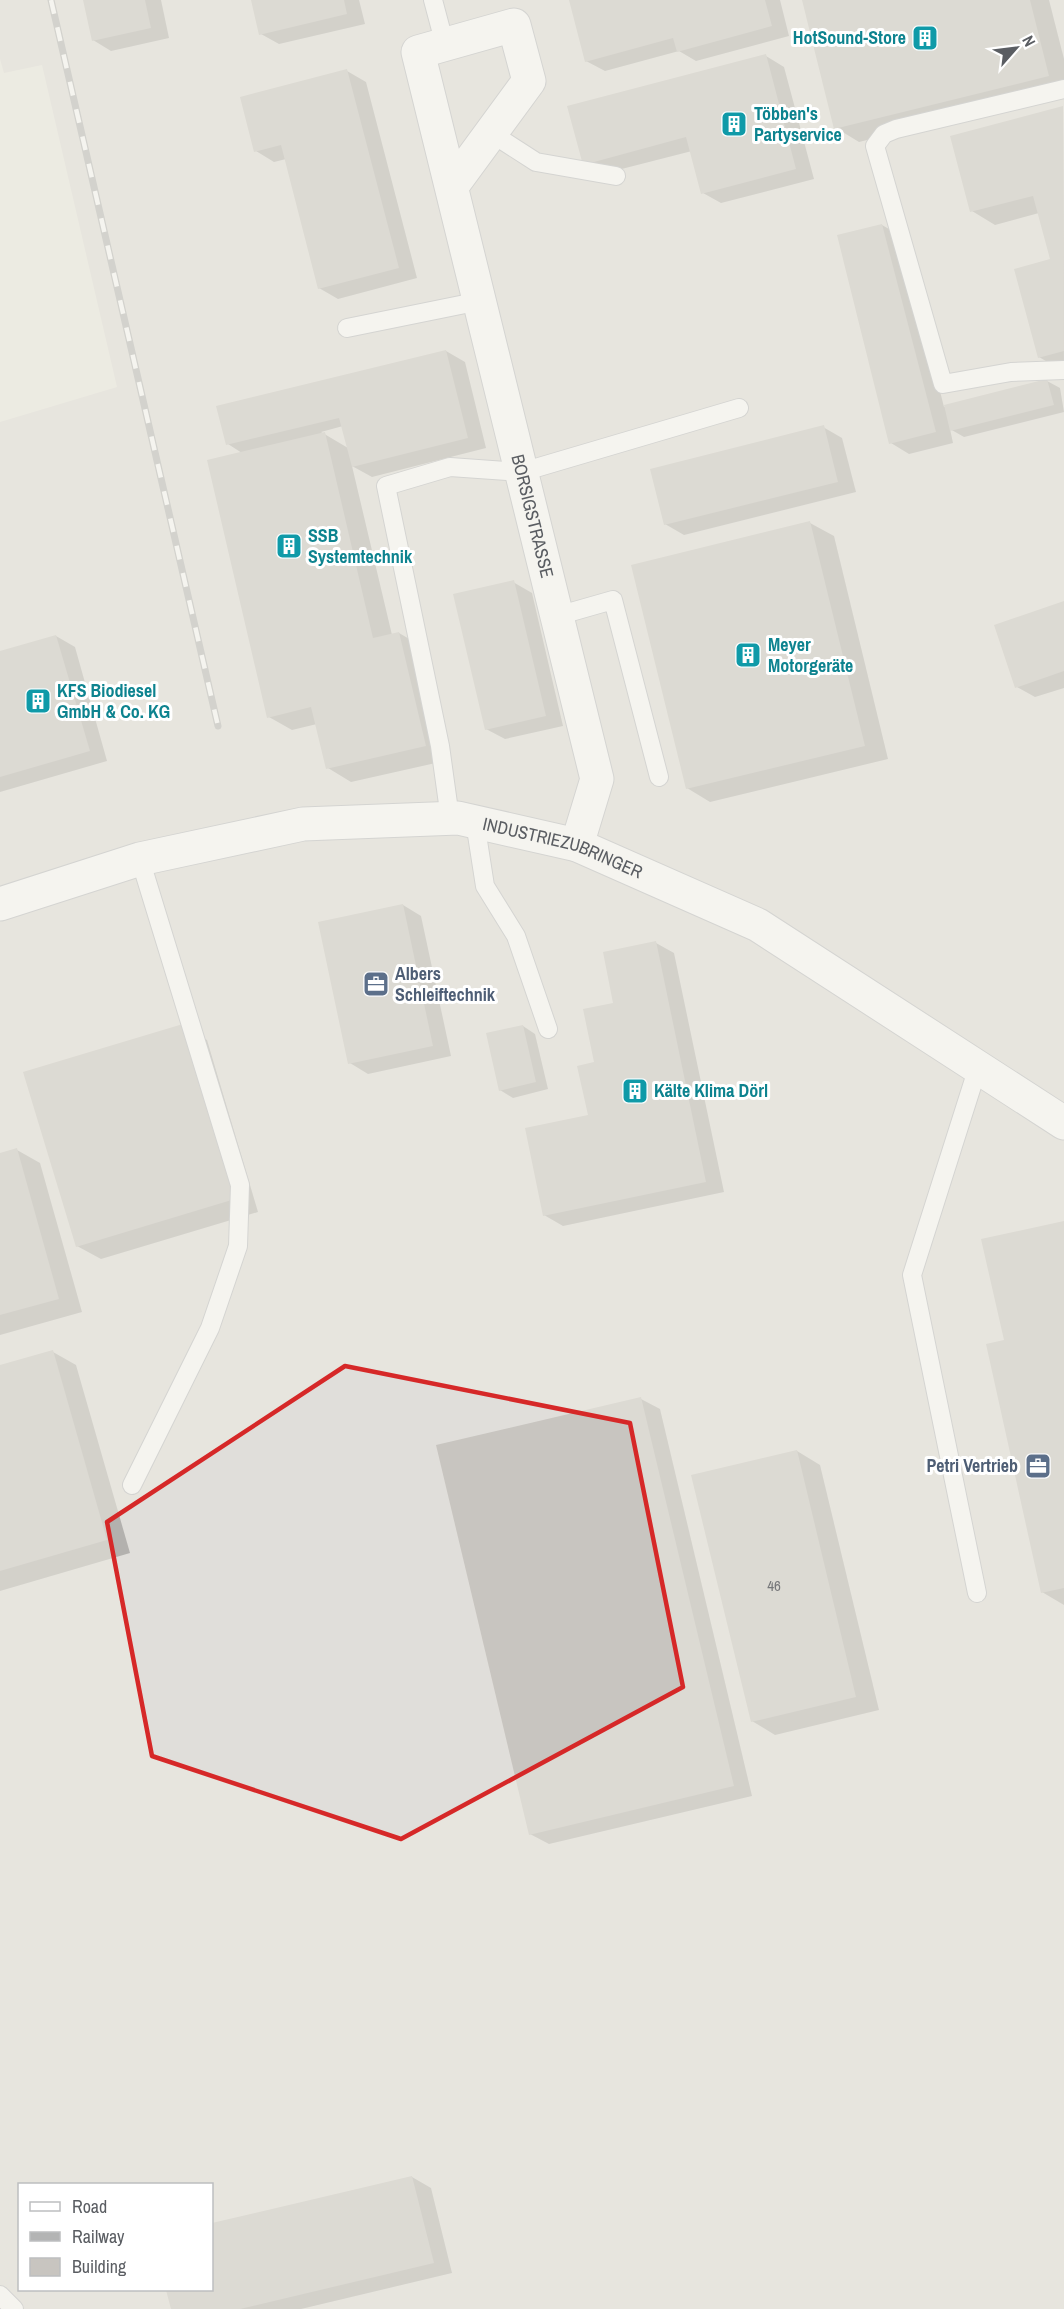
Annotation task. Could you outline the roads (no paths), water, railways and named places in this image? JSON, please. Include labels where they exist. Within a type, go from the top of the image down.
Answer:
[{"type":"street","name":"BORSIGSTRASSE","points":[[452,186],[529,81],[513,25],[418,52],[597,779],[577,845]]},
{"type":"street","name":"INDUSTRIEZUBRINGER","points":[[0,904],[140,859],[303,824],[463,820],[577,845],[758,925],[1064,1123]]},
{"type":"lane","points":[[433,0],[445,45]]},
{"type":"lane","points":[[1064,89],[896,129],[884,134],[875,146],[944,384],[1011,372],[1064,370]]},
{"type":"lane","points":[[490,133],[536,162],[616,176]]},
{"type":"lane","points":[[347,328],[480,301]]},
{"type":"lane","points":[[548,1029],[516,936],[485,886],[440,746],[386,486],[450,467],[522,472],[740,408]]},
{"type":"lane","points":[[557,616],[613,600],[659,777]]},
{"type":"lane","points":[[132,1485],[210,1328],[238,1246],[240,1185],[140,859]]},
{"type":"lane","points":[[977,1593],[912,1275],[978,1067]]},
{"type":"lane","points":[[0,2295],[14,2309]]},
{"type":"railway","points":[[51,0],[218,726]]},
{"type":"place","name":"HotSound-Store","points":[[925,38]]},
{"type":"place","name":"Többen's Partyservice","points":[[734,124]]},
{"type":"place","name":"SSB Systemtechnik","points":[[289,546]]},
{"type":"place","name":"Meyer Motorgeräte","points":[[748,655]]},
{"type":"place","name":"KFS Biodiesel GmbH & Co. KG","points":[[38,701]]},
{"type":"place","name":"Albers Schleiftechnik","points":[[376,984]]},
{"type":"place","name":"Kälte Klima Dörl","points":[[635,1091]]},
{"type":"place","name":"Petri Vertrieb","points":[[1038,1466]]}]
